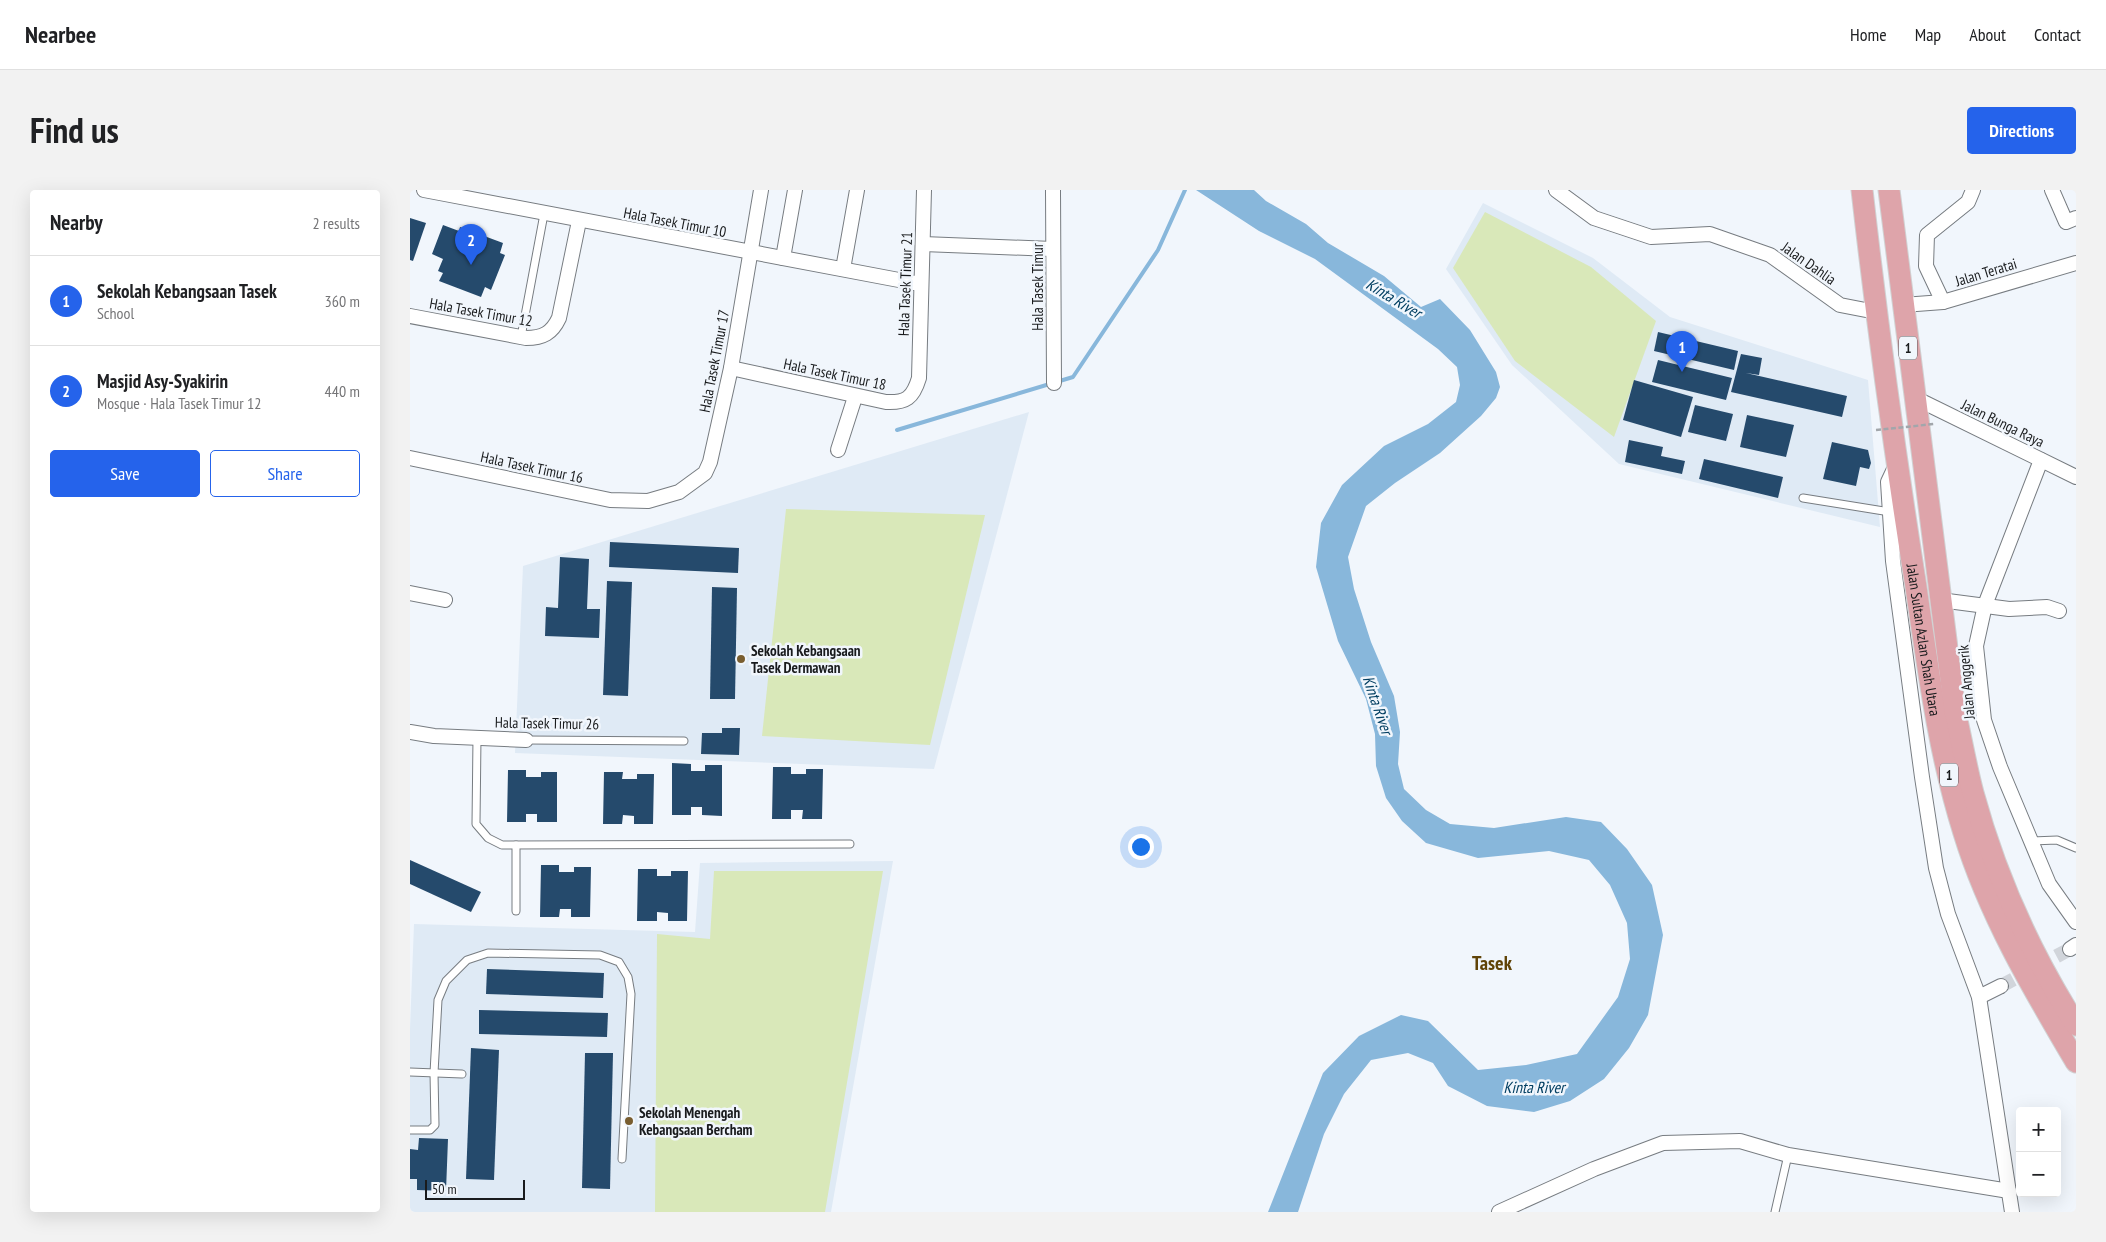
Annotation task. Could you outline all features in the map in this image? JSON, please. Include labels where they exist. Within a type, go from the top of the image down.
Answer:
[{"type":"main road","name":"Jalan Sultan Azlan Shah Utara","points":[[1862,190],[1876,312],[1897,464],[1942,746],[1964,834],[1998,920],[2023,971],[2076,1062]]},
{"type":"main road","name":"Jalan Sultan Azlan Shah Utara","points":[[1889,190],[1955,711],[1973,793],[1997,867],[2027,936],[2076,1026]]},
{"type":"street","name":"Hala Tasek Timur 10","points":[[424,190],[920,284]]},
{"type":"street","name":"Hala Tasek Timur 17","points":[[648,501],[679,492],[705,473],[710,462],[731,368],[761,190]]},
{"type":"street","points":[[783,258],[795,190]]},
{"type":"street","points":[[843,270],[857,190]]},
{"type":"street","name":"Hala Tasek Timur 21","points":[[919,378],[924,190]]},
{"type":"street","name":"Hala Tasek Timur","points":[[1053,190],[1054,383]]},
{"type":"street","name":"Jalan Dahlia","points":[[1556,190],[1594,218],[1651,238],[1710,234],[1770,255],[1840,305],[1876,312]]},
{"type":"street","points":[[1943,302],[1926,266],[1927,235],[1968,202],[1973,190]]},
{"type":"street","points":[[2052,190],[2066,222],[2076,218]]},
{"type":"street","name":"Hala Tasek Timur 12","points":[[410,316],[521,337],[538,338],[554,327],[559,318],[579,220]]},
{"type":"street","points":[[924,244],[1053,249]]},
{"type":"street","name":"Jalan Teratai","points":[[1903,305],[1943,302],[2076,263]]},
{"type":"street","name":"Hala Tasek Timur 18","points":[[731,368],[855,397],[899,403],[915,391],[919,378]]},
{"type":"street","points":[[838,450],[855,397]]},
{"type":"street","name":"Jalan Bunga Raya","points":[[1915,398],[2076,477]]},
{"type":"street","name":"Hala Tasek Timur 16","points":[[410,458],[610,500],[648,501]]},
{"type":"street","name":"Jalan Anggerik","points":[[2041,460],[1984,605],[1976,646],[1984,720],[2000,767],[2049,884],[2076,922]]},
{"type":"street","points":[[1897,464],[1888,482],[1890,512],[1893,551],[1919,758],[1936,868],[1948,914],[1979,996],[2012,1212]]},
{"type":"street","points":[[1893,551],[1914,575]]},
{"type":"street","points":[[410,594],[445,600]]},
{"type":"street","points":[[1940,600],[2009,608],[2047,608],[2059,611]]},
{"type":"street","name":"Hala Tasek Timur 26","points":[[410,732],[526,740]]},
{"type":"street","points":[[1979,996],[2001,986]]},
{"type":"street","points":[[1499,1212],[1594,1169],[1663,1143],[1740,1141],[1788,1155],[2009,1191]]},
{"type":"lane","points":[[521,337],[544,214]]},
{"type":"lane","points":[[1803,498],[1890,512]]},
{"type":"lane","points":[[477,738],[476,824],[488,838],[502,845],[850,844]]},
{"type":"lane","name":"Hala Tasek Timur 26","points":[[526,740],[684,741]]},
{"type":"lane","points":[[2031,842],[2057,840],[2076,848]]},
{"type":"lane","points":[[516,846],[516,912]]},
{"type":"lane","points":[[410,1130],[430,1130],[435,1125],[434,1073],[438,1000],[446,980],[467,960],[488,953],[600,955],[618,962],[628,976],[631,994],[622,1159]]},
{"type":"lane","points":[[410,1072],[462,1074]]},
{"type":"lane","points":[[1775,1212],[1788,1155]]},
{"type":"path","points":[[1876,430],[1934,424]]},
{"type":"shaded area","points":[[1483,203],[1593,258],[1670,317],[1868,380],[1880,527],[1619,464],[1512,365],[1446,269]]},
{"type":"shaded area","name":"Sekolah Kebangsaan Tasek Dermawan","points":[[1029,412],[934,769],[515,753],[523,566]]},
{"type":"shaded area","name":"Sekolah Menengah Kebangsaan Bercham","points":[[893,861],[831,1212],[410,1212],[410,1029],[414,924],[695,932],[700,863]]},
{"type":"green space","points":[[1485,212],[1591,267],[1656,321],[1614,437],[1515,361],[1453,268]]},
{"type":"green space","points":[[786,509],[985,515],[930,745],[762,736]]},
{"type":"green space","points":[[714,871],[883,871],[825,1212],[655,1212],[657,934],[710,939]]},
{"type":"water","name":"Kinta River","points":[[1196,190],[1254,190],[1266,201],[1306,224],[1328,243],[1384,276],[1421,307],[1440,299],[1470,330],[1496,372],[1500,387],[1496,398],[1481,416],[1440,453],[1395,483],[1366,506],[1348,557],[1354,589],[1371,642],[1394,696],[1400,732],[1398,764],[1404,789],[1426,810],[1450,824],[1494,828],[1566,817],[1601,822],[1627,849],[1652,885],[1663,935],[1648,1015],[1629,1048],[1604,1079],[1570,1101],[1534,1112],[1487,1106],[1448,1086],[1433,1063],[1408,1053],[1371,1060],[1344,1094],[1324,1134],[1298,1212],[1268,1212],[1323,1073],[1359,1036],[1401,1015],[1428,1021],[1478,1070],[1526,1065],[1577,1054],[1618,997],[1630,959],[1627,923],[1610,885],[1589,860],[1549,851],[1478,858],[1426,843],[1402,821],[1386,798],[1376,766],[1375,734],[1366,699],[1338,641],[1316,567],[1321,523],[1342,485],[1384,446],[1428,424],[1456,402],[1460,385],[1457,367],[1438,349],[1315,259],[1259,231]]},
{"type":"building","points":[[410,218],[426,223],[413,261],[410,260]]},
{"type":"building","points":[[443,225],[459,231],[460,227],[503,243],[500,253],[505,255],[491,290],[485,287],[481,297],[439,281],[443,273],[438,271],[443,259],[432,254]]},
{"type":"building","points":[[1658,332],[1738,351],[1734,370],[1654,351]]},
{"type":"building","points":[[1741,354],[1762,358],[1759,375],[1746,373],[1847,396],[1842,417],[1731,392]]},
{"type":"building","points":[[1658,360],[1732,378],[1726,400],[1652,382]]},
{"type":"building","points":[[1634,380],[1693,397],[1681,437],[1623,420]]},
{"type":"building","points":[[1695,405],[1733,414],[1726,441],[1688,432]]},
{"type":"building","points":[[1747,415],[1794,425],[1786,457],[1740,447]]},
{"type":"building","points":[[1629,440],[1663,447],[1661,456],[1685,461],[1682,474],[1625,462]]},
{"type":"building","points":[[1832,442],[1868,450],[1871,463],[1869,469],[1860,467],[1856,486],[1823,479]]},
{"type":"building","points":[[1704,459],[1783,477],[1778,498],[1699,479]]},
{"type":"building","points":[[610,542],[739,548],[738,573],[609,567]]},
{"type":"building","points":[[560,557],[589,559],[587,609],[600,609],[599,638],[545,636],[546,607],[558,608]]},
{"type":"building","points":[[607,581],[632,582],[628,696],[603,695]]},
{"type":"building","points":[[712,587],[737,588],[735,699],[710,699]]},
{"type":"building","points":[[722,728],[740,728],[739,755],[701,754],[702,733],[722,733]]},
{"type":"building","points":[[672,763],[691,764],[691,771],[705,771],[705,765],[722,765],[722,816],[702,815],[702,807],[691,807],[691,815],[672,815]]},
{"type":"building","points":[[773,767],[791,767],[791,774],[806,774],[806,769],[823,769],[822,819],[802,819],[803,810],[791,810],[791,819],[772,819]]},
{"type":"building","points":[[508,770],[526,770],[526,777],[541,777],[541,772],[557,772],[557,822],[537,822],[537,814],[526,814],[526,822],[507,822]]},
{"type":"building","points":[[604,772],[623,772],[622,779],[637,779],[637,774],[654,774],[653,824],[634,824],[634,816],[623,815],[622,824],[603,824]]},
{"type":"building","points":[[410,860],[481,892],[471,912],[410,884]]},
{"type":"building","points":[[541,865],[559,865],[559,872],[574,872],[574,867],[591,867],[590,917],[571,917],[571,909],[560,909],[559,917],[540,917]]},
{"type":"building","points":[[638,869],[657,869],[657,876],[671,876],[671,871],[688,871],[687,921],[668,921],[668,913],[657,912],[657,921],[637,921]]},
{"type":"building","points":[[487,969],[604,973],[603,998],[486,994]]},
{"type":"building","points":[[479,1010],[608,1013],[607,1037],[479,1034]]},
{"type":"building","points":[[471,1048],[499,1050],[494,1180],[466,1179]]},
{"type":"building","points":[[585,1053],[613,1053],[610,1189],[582,1188]]},
{"type":"building","points":[[419,1138],[448,1139],[446,1191],[417,1190],[417,1179],[410,1179],[410,1149],[418,1150]]},
{"type":"waterway","points":[[897,430],[1073,377],[1158,250],[1185,190]]},
{"type":"tunnel","points":[[2001,986],[2070,949]]},
{"type":"place","name":"Masjid Asy-Syakirin","points":[[471,265]]},
{"type":"place","name":"Sekolah Kebangsaan Tasek","points":[[1682,372]]},
{"type":"place","name":"Sekolah Kebangsaan Tasek Dermawan","points":[[741,659]]},
{"type":"place","name":"Sekolah Menengah Kebangsaan Bercham","points":[[629,1121]]},
{"type":"district","name":"Tasek","points":[[1492,963]]}]
